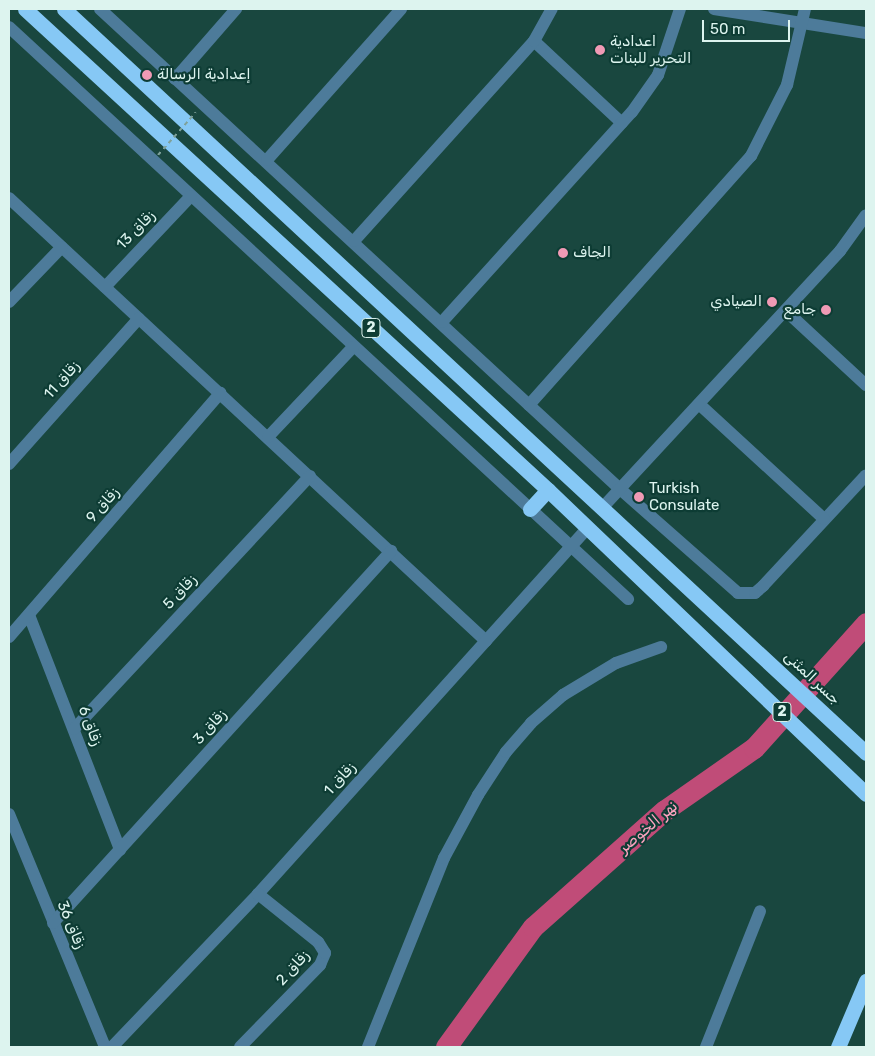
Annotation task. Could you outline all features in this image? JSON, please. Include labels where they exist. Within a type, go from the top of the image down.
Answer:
[{"type":"highway","name":"2","points":[[24,9],[548,490],[717,649],[866,794]]},
{"type":"highway","name":"2","points":[[64,9],[603,508]]},
{"type":"highway","points":[[530,509],[548,490]]},
{"type":"highway","name":"جسر المثنى","points":[[603,508],[866,752]]},
{"type":"highway","points":[[838,1047],[866,981]]},
{"type":"street","points":[[100,9],[175,79],[267,160],[529,405],[730,587],[746,595],[762,586],[866,475]]},
{"type":"street","points":[[175,79],[236,9]]},
{"type":"street","points":[[267,160],[401,9]]},
{"type":"street","points":[[354,241],[534,41],[552,9]]},
{"type":"street","points":[[442,322],[622,123],[658,75],[680,9]]},
{"type":"street","points":[[714,9],[866,33]]},
{"type":"street","points":[[529,405],[751,156],[781,101],[804,22],[805,9]]},
{"type":"street","points":[[9,27],[530,509],[569,548],[628,599]]},
{"type":"street","points":[[534,41],[622,123]]},
{"type":"street","name":"زقاق 13","points":[[105,287],[191,196]]},
{"type":"street","points":[[9,198],[391,551],[486,642]]},
{"type":"street","points":[[603,508],[840,251],[866,215]]},
{"type":"street","points":[[9,302],[62,247]]},
{"type":"street","points":[[786,311],[866,385]]},
{"type":"street","name":"زقاق 11","points":[[9,464],[139,318]]},
{"type":"street","points":[[268,437],[353,347]]},
{"type":"street","name":"زقاق 9","points":[[9,637],[220,393]]},
{"type":"street","points":[[699,404],[824,518]]},
{"type":"street","name":"زقاق 5","points":[[74,730],[310,476]]},
{"type":"street","name":"زقاق 1","points":[[112,1047],[258,894],[587,528]]},
{"type":"street","name":"زقاق 3","points":[[53,924],[391,551]]},
{"type":"street","name":"زقاق 6","points":[[29,615],[120,850]]},
{"type":"street","points":[[368,1047],[444,858],[474,802],[506,752],[531,723],[563,695],[616,663],[661,647]]},
{"type":"street","name":"زقاق 36","points":[[9,814],[53,924],[106,1047]]},
{"type":"street","name":"زقاق 2","points":[[240,1047],[320,965],[325,953],[318,942],[258,894]]},
{"type":"street","points":[[706,1047],[760,911]]},
{"type":"path","points":[[158,155],[196,112]]},
{"type":"waterway","name":"نهر الخوصر","points":[[446,1047],[533,927],[665,810],[754,748],[866,623]]},
{"type":"place","name":"اعدادية التحرير للبنات","points":[[600,50]]},
{"type":"place","name":"إعدادية الرسالة","points":[[147,75]]},
{"type":"place","name":"الجاف","points":[[563,253]]},
{"type":"place","name":"الصيادي","points":[[772,302]]},
{"type":"place","name":"جامع","points":[[826,310]]},
{"type":"place","name":"Turkish Consulate","points":[[639,497]]}]
